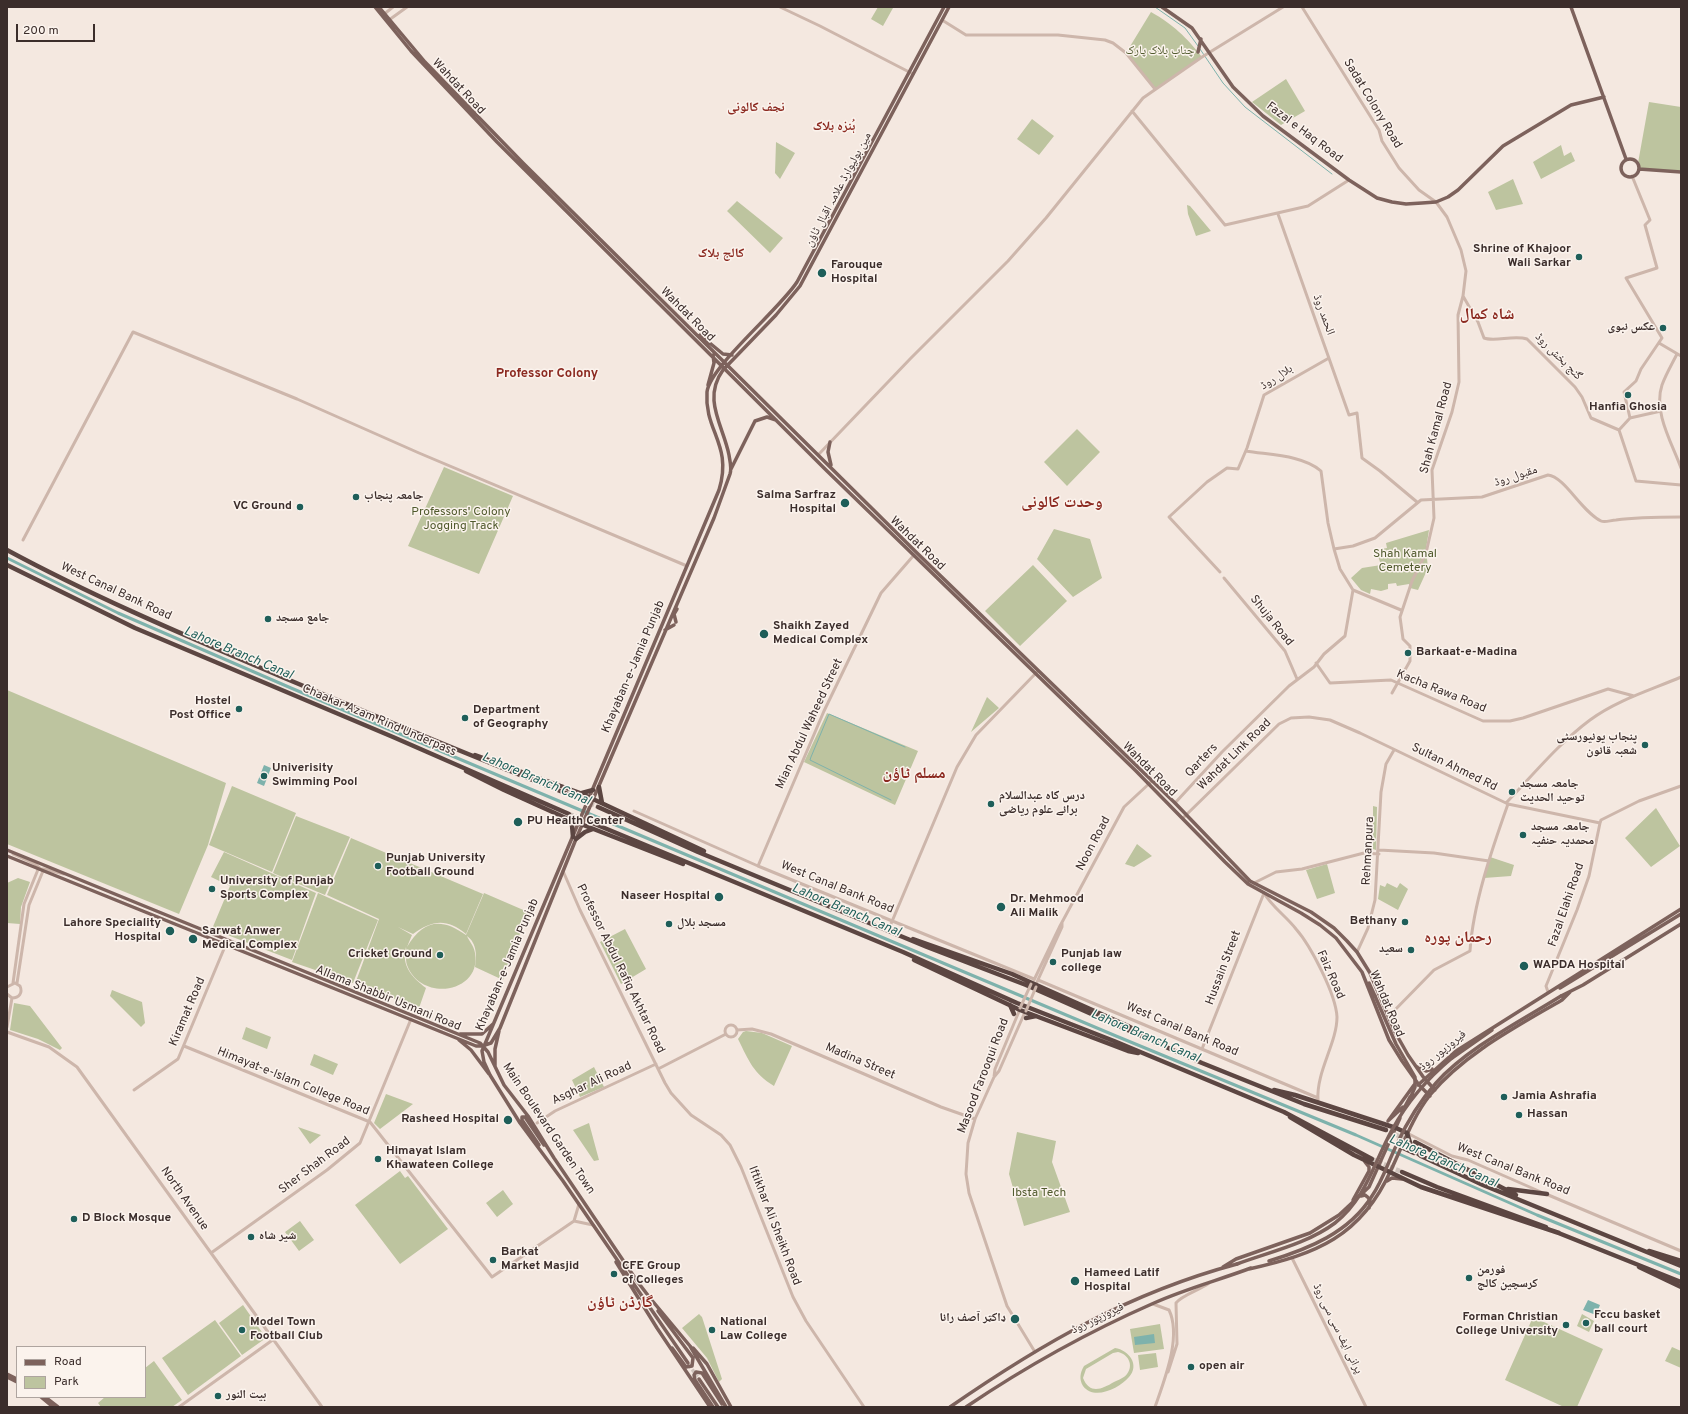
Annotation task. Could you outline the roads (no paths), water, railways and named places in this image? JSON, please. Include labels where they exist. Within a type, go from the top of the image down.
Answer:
[{"type":"highway","name":"West Canal Bank Road","points":[[7,550],[110,601],[206,644],[462,752],[476,755],[579,796],[591,798],[697,847],[714,857]]},
{"type":"highway","name":"Chaakar Azam Rind Underpass","points":[[7,565],[135,628],[458,765],[470,774],[569,817],[581,824],[648,851],[714,873]]},
{"type":"highway","points":[[599,787],[602,803]]},
{"type":"highway","points":[[579,796],[592,790]]},
{"type":"highway","points":[[598,807],[888,931],[1026,985],[1202,1063],[1304,1104],[1386,1130]]},
{"type":"highway","points":[[569,817],[575,838],[593,829]]},
{"type":"highway","points":[[590,822],[903,952],[1017,1003],[1284,1112],[1372,1159]]},
{"type":"highway","points":[[906,938],[919,940],[1034,983],[1128,1026],[1155,1043]]},
{"type":"highway","points":[[903,952],[920,963],[1036,1016],[1128,1051],[1149,1056]]},
{"type":"highway","points":[[1010,1005],[1014,1014]]},
{"type":"highway","points":[[1026,1018],[1036,1016]]},
{"type":"highway","points":[[1264,1088],[1284,1091],[1318,1100],[1396,1128],[1407,1133],[1410,1145],[1415,1153]]},
{"type":"highway","points":[[1284,1112],[1296,1122],[1403,1179],[1484,1209],[1559,1233]]},
{"type":"highway","points":[[1415,1142],[1530,1203]]},
{"type":"highway","points":[[1401,1147],[1483,1185],[1681,1266]]},
{"type":"highway","points":[[1402,1172],[1436,1187],[1525,1218],[1614,1256],[1681,1282]]},
{"type":"highway","points":[[1504,1189],[1547,1194]]},
{"type":"highway","points":[[1641,1249],[1681,1261]]},
{"type":"highway","points":[[1614,1256],[1681,1288]]},
{"type":"main road","name":"Wahdat Road","points":[[375,7],[411,51],[497,142],[697,334],[815,458],[1151,782],[1227,859],[1250,881],[1328,931],[1350,954],[1362,972],[1389,1040],[1410,1073],[1430,1096]]},
{"type":"main road","name":"Wahdat Road","points":[[379,7],[383,15]]},
{"type":"main road","name":"مین بولیوارڈ علامہ اقبال ٹاؤن","points":[[725,364],[776,315],[800,286],[944,7]]},
{"type":"main road","name":"مین بولیوارڈ علامہ اقبال ٹاؤن","points":[[725,364],[797,282],[911,73],[949,7]]},
{"type":"main road","name":"Fazal e Haq Road","points":[[1162,7],[1192,28],[1201,39],[1208,52],[1229,82],[1248,103],[1349,180],[1380,199],[1406,204],[1436,202]]},
{"type":"main road","points":[[1571,7],[1626,159]]},
{"type":"main road","points":[[1198,51],[1201,39]]},
{"type":"main road","points":[[1436,202],[1458,190],[1503,146],[1571,105],[1604,97]]},
{"type":"main road","points":[[1626,159],[1636,161],[1639,169]]},
{"type":"main road","points":[[1626,159],[1622,163],[1621,171],[1627,176],[1632,176],[1637,173],[1639,169]]},
{"type":"main road","points":[[1639,169],[1681,172]]},
{"type":"main road","name":"Wahdat Road","points":[[655,295],[712,355],[725,364]]},
{"type":"main road","points":[[772,312],[776,315]]},
{"type":"main road","points":[[697,334],[703,337],[723,354],[732,355]]},
{"type":"main road","points":[[708,390],[714,363],[712,355]]},
{"type":"main road","points":[[724,472],[730,472],[726,443],[713,399],[715,386],[725,364]]},
{"type":"main road","name":"Khayaban-e-Jamia Punjab","points":[[484,1046],[581,824],[591,798],[592,790],[667,620],[687,566],[715,501],[724,472],[724,461],[720,443],[710,418],[708,390],[716,372],[725,364]]},
{"type":"main road","name":"Khayaban-e-Jamia Punjab","points":[[591,798],[599,787],[665,630],[667,620],[678,600],[714,518],[730,472],[755,421],[767,417],[778,418]]},
{"type":"main road","name":"Wahdat Road","points":[[778,418],[819,454],[1037,672]]},
{"type":"main road","points":[[830,442],[828,452],[832,467]]},
{"type":"main road","points":[[815,458],[819,454]]},
{"type":"main road","points":[[665,630],[675,623],[674,614],[678,600]]},
{"type":"main road","name":"Wahdat Road","points":[[1151,782],[1174,803],[1248,884],[1321,918],[1347,941],[1357,952],[1370,972],[1388,1017],[1414,1065],[1435,1090]]},
{"type":"main road","name":"Khayaban-e-Jamia Punjab","points":[[484,1046],[492,1042],[500,1028],[575,838]]},
{"type":"main road","name":"Allama Shabbir Usmani Road","points":[[7,850],[458,1036],[478,1046],[484,1046]]},
{"type":"main road","name":"Allama Shabbir Usmani Road","points":[[7,856],[411,1019],[458,1036]]},
{"type":"main road","name":"فیروزپور روڈ","points":[[950,1407],[1035,1352],[1107,1311],[1223,1267],[1237,1264],[1314,1236],[1328,1227],[1345,1214],[1356,1202],[1370,1178],[1388,1136],[1424,1078],[1456,1051],[1681,909]]},
{"type":"main road","points":[[1380,1123],[1388,1121],[1406,1106],[1428,1079],[1468,1046],[1529,1006],[1681,914]]},
{"type":"main road","name":"فیروزپور روڈ","points":[[966,1407],[1039,1361],[1082,1337],[1153,1304],[1322,1241],[1341,1229],[1372,1197],[1405,1129],[1422,1101],[1437,1082],[1471,1052],[1560,996],[1570,992],[1681,924]]},
{"type":"main road","points":[[1362,972],[1375,996],[1396,1044],[1415,1077],[1415,1087],[1406,1106]]},
{"type":"main road","name":"فیروزپور روڈ","points":[[1249,1269],[1292,1258],[1330,1243],[1368,1211],[1386,1181],[1416,1116],[1435,1090],[1449,1075],[1505,1035],[1562,1000],[1570,992]]},
{"type":"main road","points":[[458,1036],[482,1034],[494,1023]]},
{"type":"main road","points":[[496,1072],[495,1054],[500,1028]]},
{"type":"main road","points":[[458,1036],[490,1075]]},
{"type":"main road","name":"Main Boulevard Garden Town","points":[[484,1046],[504,1085],[528,1116],[547,1148],[650,1298],[690,1346],[725,1407]]},
{"type":"main road","name":"Main Boulevard Garden Town","points":[[484,1046],[483,1058],[490,1075],[520,1123],[579,1204],[688,1363]]},
{"type":"main road","points":[[1414,1065],[1426,1071],[1437,1067],[1439,1074],[1445,1076],[1449,1075]]},
{"type":"main road","points":[[1410,1073],[1414,1082],[1413,1088]]},
{"type":"main road","points":[[1388,1121],[1402,1099],[1419,1084]]},
{"type":"main road","name":"فیروزپور روڈ","points":[[1223,1267],[1236,1259],[1310,1233],[1329,1222],[1358,1197],[1371,1183],[1406,1106]]},
{"type":"main road","points":[[542,1152],[540,1145],[522,1120],[522,1117],[525,1117],[547,1148]]},
{"type":"main road","points":[[1353,1201],[1370,1169],[1363,1159]]},
{"type":"main road","points":[[1386,1181],[1392,1178],[1403,1179]]},
{"type":"main road","points":[[1358,1192],[1371,1183]]},
{"type":"main road","points":[[1358,1197],[1364,1195],[1368,1197],[1370,1202],[1368,1211]]},
{"type":"main road","name":"Main Boulevard Garden Town","points":[[614,1257],[618,1267],[710,1407]]},
{"type":"main road","points":[[650,1298],[664,1320],[693,1358],[692,1366],[686,1367],[651,1318]]},
{"type":"main road","name":"Main Boulevard Garden Town","points":[[690,1346],[697,1351],[707,1364],[731,1407]]},
{"type":"main road","points":[[713,1407],[695,1380],[694,1375],[696,1372],[702,1373],[725,1407]]},
{"type":"main road","points":[[7,1374],[16,1378]]},
{"type":"main road","points":[[7,1377],[16,1382]]},
{"type":"main road","points":[[698,1379],[718,1407]]},
{"type":"main road","points":[[42,1398],[54,1407]]},
{"type":"main road","points":[[46,1398],[58,1407]]},
{"type":"street","points":[[383,15],[393,7]]},
{"type":"street","points":[[388,21],[407,7]]},
{"type":"street","points":[[780,7],[911,73]]},
{"type":"street","points":[[819,454],[911,358],[1008,261],[1055,207],[1132,111],[1155,88],[1208,52],[1283,7]]},
{"type":"street","name":"Sadat Colony Road","points":[[1302,7],[1379,130],[1382,141],[1399,168],[1419,190],[1436,202]]},
{"type":"street","points":[[942,20],[966,35],[1058,35],[1105,40],[1116,45],[1126,53],[1155,88]]},
{"type":"street","points":[[1132,111],[1225,225],[1308,206],[1349,180]]},
{"type":"street","points":[[1630,418],[1624,392],[1636,381],[1641,369],[1662,338],[1626,278],[1656,268],[1645,225],[1650,220],[1632,176]]},
{"type":"street","name":"Shah Kamal Road","points":[[1401,610],[1426,553],[1434,518],[1432,470],[1452,412],[1459,382],[1458,315],[1463,296],[1466,270],[1453,228],[1436,202]]},
{"type":"street","name":"الحمد روڈ","points":[[1278,214],[1349,415],[1357,413],[1362,458],[1417,502]]},
{"type":"street","name":"گنج بخش روڈ","points":[[1463,296],[1475,316],[1484,338],[1489,340],[1511,337],[1527,338],[1573,384],[1582,397],[1591,418],[1620,430]]},
{"type":"street","points":[[24,540],[133,332],[297,398],[419,453],[687,566]]},
{"type":"street","points":[[1659,343],[1681,356]]},
{"type":"street","points":[[1677,354],[1662,386],[1660,402],[1665,427],[1681,468]]},
{"type":"street","name":"بلال روڈ","points":[[1220,572],[1169,517],[1207,482],[1227,468],[1238,469],[1246,451],[1264,395],[1328,358]]},
{"type":"street","points":[[1662,411],[1630,418],[1620,430],[1636,481],[1681,485]]},
{"type":"street","points":[[1246,451],[1299,460],[1317,467],[1321,471],[1328,523],[1340,569],[1353,590],[1401,610],[1400,627],[1403,639],[1410,646],[1411,656],[1407,667],[1392,693]]},
{"type":"street","name":"مقبول روڈ","points":[[1433,500],[1482,497],[1548,476],[1554,476],[1562,482],[1588,513],[1603,522],[1648,517],[1681,517]]},
{"type":"street","points":[[1334,549],[1353,546],[1374,538],[1417,502],[1433,500]]},
{"type":"street","name":"Mian Abdul Waheed Street","points":[[758,866],[824,711],[881,593],[914,555]]},
{"type":"street","name":"Shuja Road","points":[[1224,578],[1281,646],[1297,679]]},
{"type":"street","name":"Qarters","points":[[1174,803],[1297,679],[1346,636],[1353,590]]},
{"type":"street","name":"Kacha Rawa Road","points":[[1316,663],[1330,683],[1391,680],[1483,721],[1510,721],[1523,718],[1608,689],[1634,696]]},
{"type":"street","points":[[888,931],[957,767],[970,743],[984,726],[1037,672]]},
{"type":"street","points":[[1388,1017],[1430,974],[1470,951],[1471,935],[1489,861],[1507,804],[1579,729],[1591,719],[1634,696],[1681,677]]},
{"type":"street","name":"Wahdat Link Road","points":[[1185,816],[1269,732],[1291,718],[1309,717],[1330,720],[1394,750]]},
{"type":"street","name":"Sultan Ahmed Rd","points":[[1394,750],[1507,804],[1600,823]]},
{"type":"street","name":"Rehmanpura","points":[[1357,952],[1368,928],[1374,909],[1379,852],[1381,792],[1386,764],[1394,750]]},
{"type":"street","name":"Noon Road","points":[[1034,983],[1062,923],[1124,807],[1151,782]]},
{"type":"street","points":[[1600,823],[1601,820],[1639,801],[1681,786]]},
{"type":"street","name":"West Canal Bank Road","points":[[634,811],[758,866],[892,921],[1034,983],[1202,1049],[1318,1100]]},
{"type":"street","name":"Fazal Elahi Road","points":[[1548,992],[1546,986],[1575,918],[1588,876],[1600,823]]},
{"type":"street","points":[[7,850],[40,870],[66,874]]},
{"type":"street","points":[[1254,883],[1276,872],[1302,869],[1364,853],[1434,853],[1489,861]]},
{"type":"street","points":[[15,983],[29,905],[40,870]]},
{"type":"street","name":"Professor Abdul Rafiq Akhtar Road","points":[[563,871],[656,1064]]},
{"type":"street","name":"Professor Abdul Rafiq Akhtar Road","points":[[558,884],[567,882]]},
{"type":"street","name":"Hussain Street","points":[[1202,1049],[1265,891]]},
{"type":"street","name":"Faiz Road","points":[[1265,891],[1269,901],[1297,930],[1321,970],[1335,1007],[1336,1025],[1319,1085],[1318,1100]]},
{"type":"street","name":"Kiramat Road","points":[[134,1090],[175,1062],[184,1046],[226,944]]},
{"type":"street","points":[[7,987],[15,983]]},
{"type":"street","points":[[7,994],[12,998],[18,997],[21,993],[20,986],[15,983]]},
{"type":"street","points":[[994,1077],[999,1071],[1026,1011],[1034,983]]},
{"type":"street","name":"Masood Farooqui Road","points":[[1034,983],[1020,1009],[1006,1041],[995,1069],[994,1077],[975,1119],[966,1155],[966,1174],[969,1193],[1007,1306],[1035,1352]]},
{"type":"street","points":[[7,1027],[12,998]]},
{"type":"street","name":"Sher Shah Road","points":[[211,1253],[348,1154],[360,1143],[370,1122],[411,1019]]},
{"type":"street","points":[[728,1026],[734,1027],[737,1030],[735,1035],[732,1037],[726,1034],[725,1031],[728,1026]]},
{"type":"street","name":"Madina Street","points":[[737,1030],[752,1029],[771,1034],[941,1107],[975,1119]]},
{"type":"street","name":"North Avenue","points":[[7,1032],[49,1047],[77,1067],[322,1407]]},
{"type":"street","points":[[658,1069],[726,1034]]},
{"type":"street","points":[[1006,1041],[1011,1044]]},
{"type":"street","name":"Himayat-e-Islam College Road","points":[[184,1046],[370,1122],[492,1277],[574,1220]]},
{"type":"street","name":"Iftikhar Ali Sheikh Road","points":[[656,1064],[671,1093],[685,1110],[721,1135],[730,1146],[741,1167],[792,1297],[806,1321],[864,1407]]},
{"type":"street","name":"Asghar Ali Road","points":[[537,1123],[557,1110],[656,1064]]},
{"type":"street","name":"West Canal Bank Road","points":[[1407,1133],[1452,1156],[1468,1160],[1681,1251]]},
{"type":"street","points":[[579,1204],[574,1220],[593,1225]]},
{"type":"street","name":"پرانی ایف سی سی روڈ","points":[[1292,1258],[1366,1407]]},
{"type":"street","points":[[1155,1407],[1166,1376],[1172,1348],[1175,1308],[1177,1301],[1210,1283]]},
{"type":"street","points":[[1153,1304],[1168,1309],[1174,1323]]},
{"type":"street","points":[[179,1407],[274,1339]]},
{"type":"water","name":"Univerisity Swimming Pool","points":[[264,765],[271,768],[264,786],[257,783]]},
{"type":"water","points":[[1588,1300],[1600,1305],[1596,1315],[1583,1310]]},
{"type":"water","points":[[1154,1334],[1155,1343],[1135,1345],[1134,1337]]},
{"type":"waterway","points":[[1155,7],[1185,28],[1198,46]]},
{"type":"waterway","points":[[1200,49],[1223,83],[1245,107],[1332,174]]},
{"type":"waterway","name":"Lahore Branch Canal","points":[[7,558],[118,613],[291,688],[1116,1036],[1356,1135],[1537,1215],[1681,1274]]},
{"type":"waterway","points":[[891,800],[810,760],[829,714],[905,747]]},
{"type":"tunnel","points":[[578,798],[598,807]]},
{"type":"tunnel","points":[[569,814],[590,822]]},
{"type":"tunnel","points":[[1389,1132],[1404,1138]]},
{"type":"tunnel","points":[[1372,1159],[1402,1172]]},
{"type":"tunnel","points":[[689,1365],[699,1379]]},
{"type":"place","name":"Shrine of Khajoor Wali Sarkar","points":[[1579,257]]},
{"type":"place","name":"Farouque Hospital","points":[[822,273]]},
{"type":"place","name":"عکس نبوی","points":[[1663,328]]},
{"type":"place","name":"Hanfia Ghosia","points":[[1628,395]]},
{"type":"place","name":"جامعہ پنجاب","points":[[356,497]]},
{"type":"place","name":"Salma Sarfraz Hospital","points":[[845,503]]},
{"type":"place","name":"VC Ground","points":[[300,507]]},
{"type":"place","name":"جامع مسجد","points":[[268,619]]},
{"type":"place","name":"Shaikh Zayed Medical Complex","points":[[764,634]]},
{"type":"place","name":"Barkaat-e-Madina","points":[[1408,653]]},
{"type":"place","name":"Hostel Post Office","points":[[239,709]]},
{"type":"place","name":"Department of Geography","points":[[465,718]]},
{"type":"place","name":"پنجاب یونیورسٹی شعبہ قانون","points":[[1645,745]]},
{"type":"place","name":"Univerisity Swimming Pool","points":[[264,776]]},
{"type":"place","name":"جامعہ مسجد توحید الحدیٽ","points":[[1512,792]]},
{"type":"place","name":"درس گاہ عبدالسلام برائے علوم ریاضی","points":[[991,804]]},
{"type":"place","name":"PU Health Center","points":[[518,822]]},
{"type":"place","name":"جامعہ مسجد محمدیہ حنفیہ","points":[[1523,835]]},
{"type":"place","name":"Punjab University Football Ground","points":[[378,866]]},
{"type":"place","name":"University of Punjab Sports Complex","points":[[212,889]]},
{"type":"place","name":"Naseer Hospital","points":[[719,897]]},
{"type":"place","name":"Dr. Mehmood Ali Malik","points":[[1001,907]]},
{"type":"place","name":"Bethany","points":[[1405,922]]},
{"type":"place","name":"مسجد بلال","points":[[669,924]]},
{"type":"place","name":"Lahore Speciality Hospital","points":[[170,931]]},
{"type":"place","name":"Sarwat Anwer Medical Complex","points":[[193,939]]},
{"type":"place","name":"سعید","points":[[1411,950]]},
{"type":"place","name":"Cricket Ground","points":[[440,955]]},
{"type":"place","name":"Punjab law college","points":[[1053,962]]},
{"type":"place","name":"WAPDA Hospital","points":[[1524,966]]},
{"type":"place","name":"Jamia Ashrafia","points":[[1504,1097]]},
{"type":"place","name":"Hassan","points":[[1519,1115]]},
{"type":"place","name":"Rasheed Hospital","points":[[508,1120]]},
{"type":"place","name":"Himayat Islam Khawateen College","points":[[378,1159]]},
{"type":"place","name":"D Block Mosque","points":[[74,1219]]},
{"type":"place","name":"شیر شاہ","points":[[251,1237]]},
{"type":"place","name":"Barkat Market Masjid","points":[[493,1260]]},
{"type":"place","name":"CFE Group of Colleges","points":[[614,1274]]},
{"type":"place","name":"فورمن کرسچین کالج","points":[[1469,1278]]},
{"type":"place","name":"Hameed Latif Hospital","points":[[1075,1281]]},
{"type":"place","name":"ډاکټر آصف رانا","points":[[1015,1319]]},
{"type":"place","name":"Fccu basket ball court","points":[[1586,1323]]},
{"type":"place","name":"Forman Christian College University","points":[[1566,1325]]},
{"type":"place","name":"Model Town Football Club","points":[[242,1330]]},
{"type":"place","name":"National Law College","points":[[712,1330]]},
{"type":"place","name":"open air","points":[[1191,1367]]},
{"type":"place","name":"بیت النور","points":[[218,1396]]},
{"type":"district","name":"نجف کالونی","points":[[756,108]]},
{"type":"district","name":"ہُنزہ بلاک","points":[[834,127]]},
{"type":"district","name":"کالج بلاک","points":[[721,254]]},
{"type":"district","name":"شاہ کمال","points":[[1487,316]]},
{"type":"district","name":"Professor Colony","points":[[547,374]]},
{"type":"district","name":"وحدت کالونی","points":[[1062,504]]},
{"type":"district","name":"مسلم ٹاؤن","points":[[914,775]]},
{"type":"district","name":"رحمان پورہ","points":[[1458,939]]},
{"type":"district","name":"گارڈن ٹاؤن","points":[[620,1304]]},
{"type":"park label","name":"چناب بلاک پارک","points":[[1160,52]]},
{"type":"park label","name":"Professors' Colony Jogging Track","points":[[461,520]]},
{"type":"park label","name":"Shah Kamal Cemetery","points":[[1405,562]]},
{"type":"park label","name":"Ibsta Tech","points":[[1039,1194]]}]
